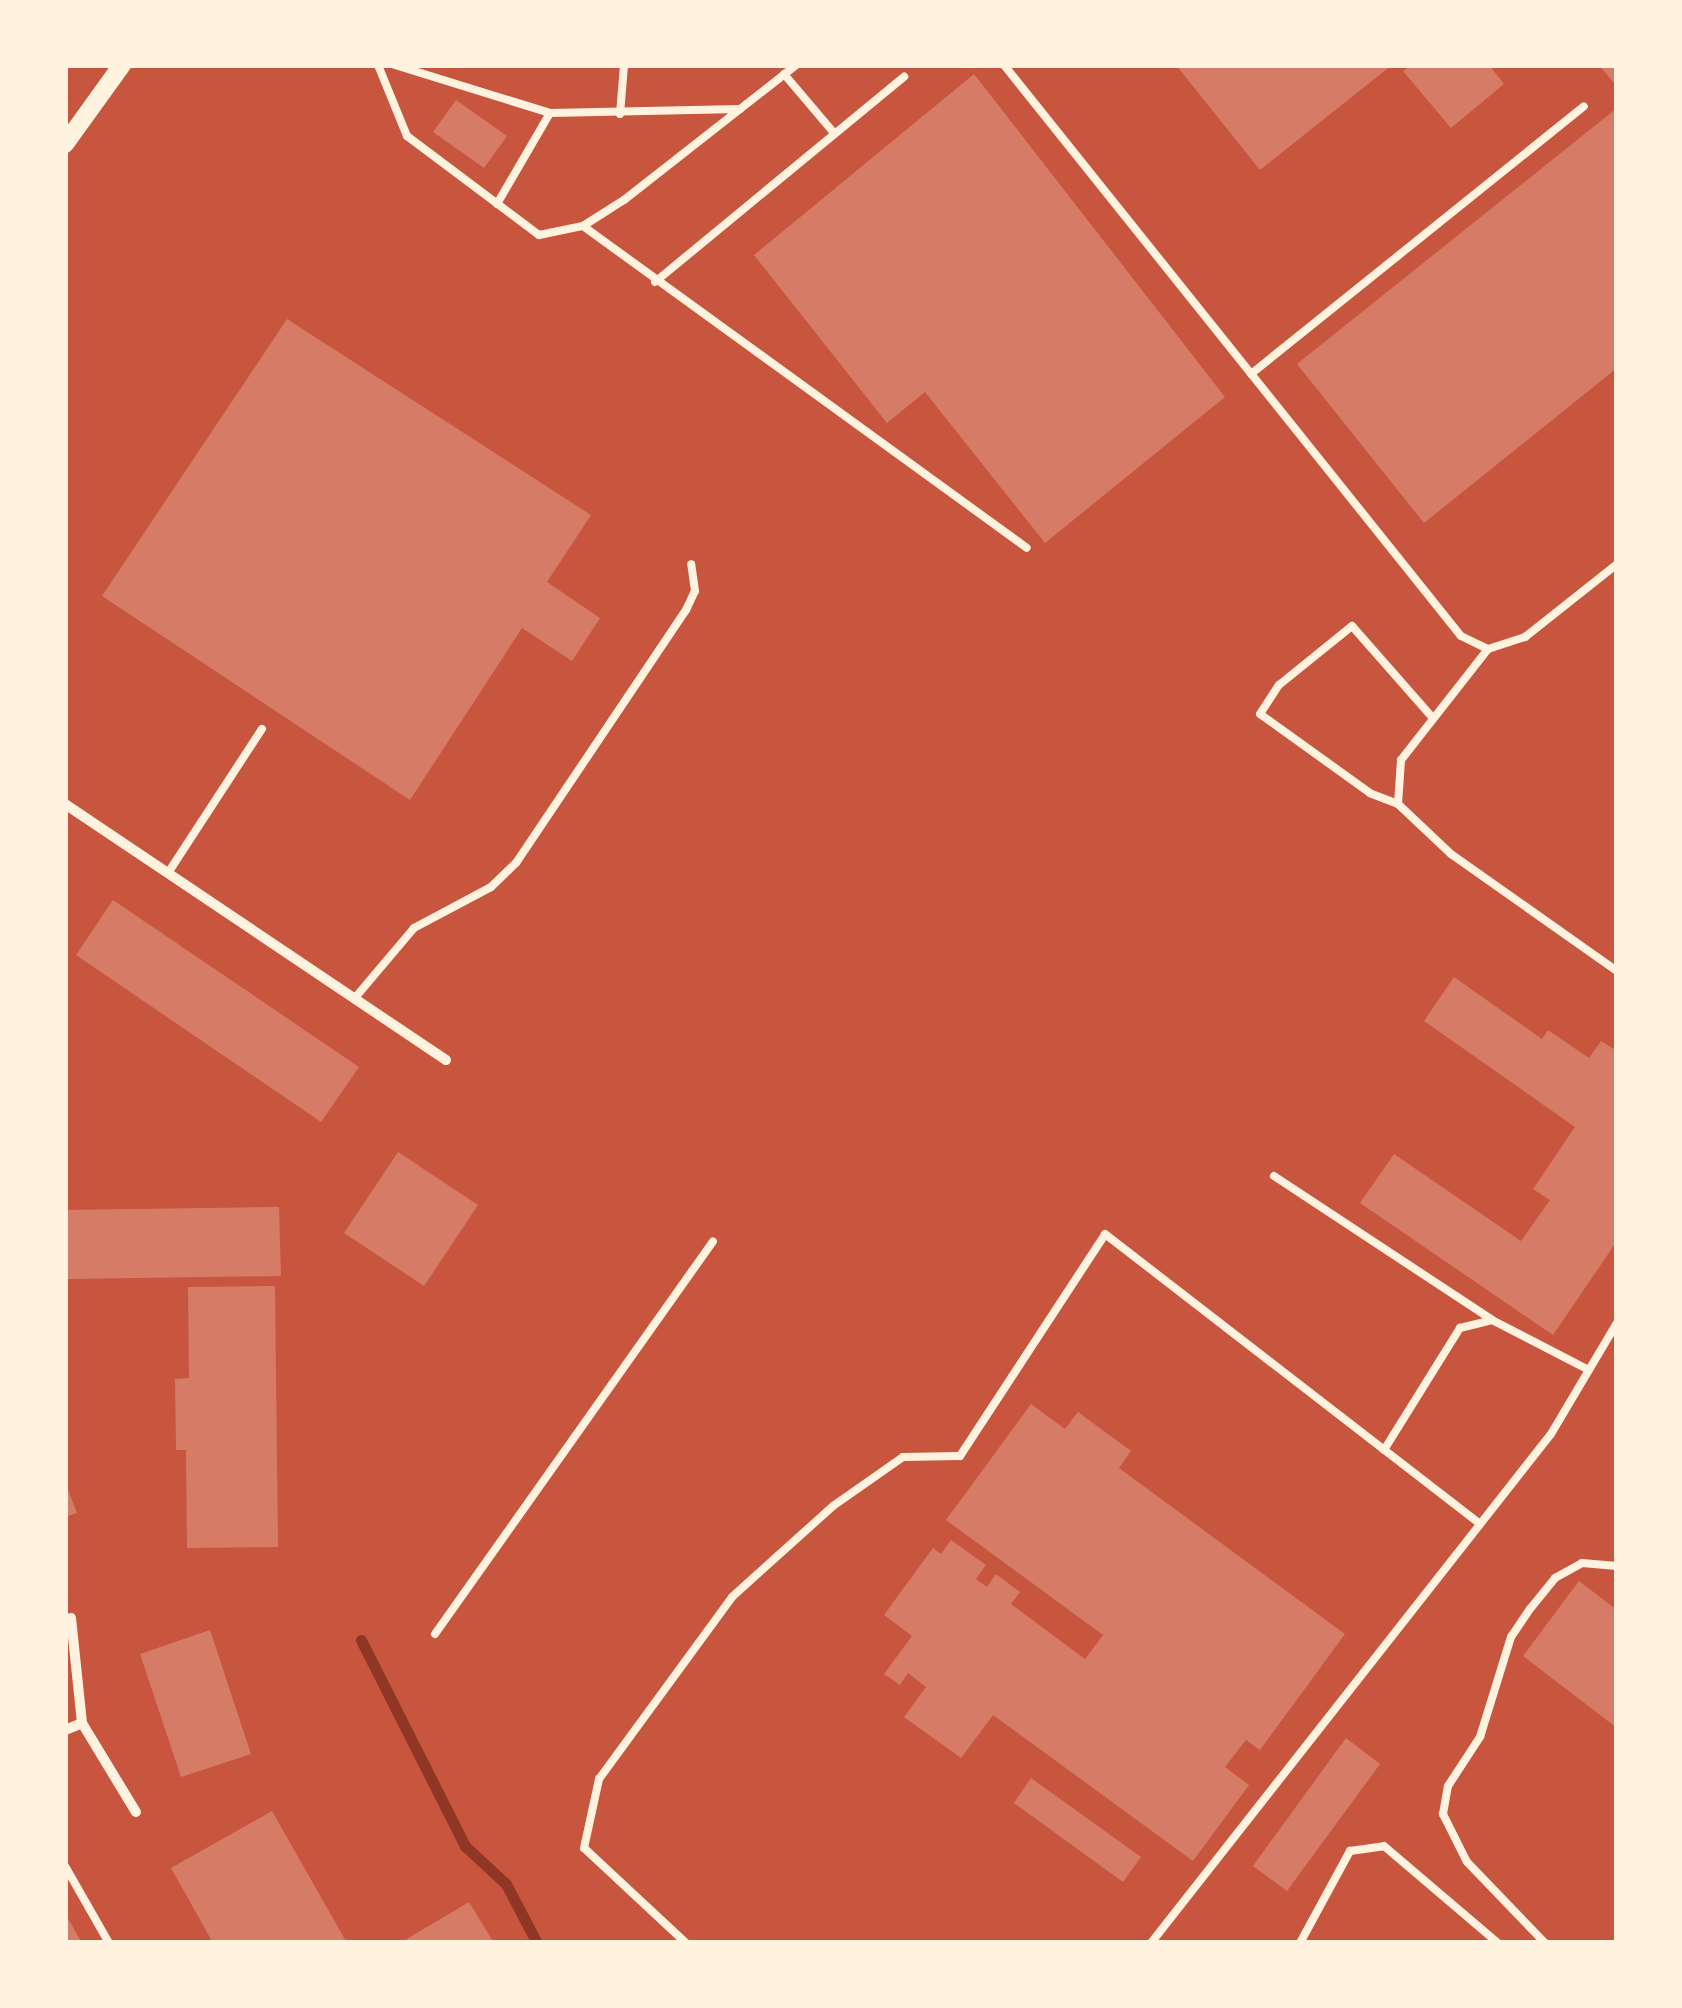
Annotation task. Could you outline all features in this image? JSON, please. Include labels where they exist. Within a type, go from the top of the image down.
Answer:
[{"type":"street","points":[[65,144],[122,65]]},
{"type":"street","points":[[65,804],[446,1060]]},
{"type":"street","points":[[71,1618],[82,1724],[136,1812]]},
{"type":"street","points":[[65,1730],[82,1724]]},
{"type":"lane","points":[[378,65],[407,136],[540,235],[582,226],[796,65]]},
{"type":"lane","points":[[395,65],[550,112],[620,114],[740,109]]},
{"type":"lane","points":[[620,114],[624,65]]},
{"type":"lane","points":[[1004,65],[1461,636],[1488,649]]},
{"type":"lane","points":[[784,74],[834,134]]},
{"type":"lane","points":[[655,282],[904,77]]},
{"type":"lane","points":[[1252,374],[1584,106]]},
{"type":"lane","points":[[497,204],[550,112]]},
{"type":"lane","points":[[582,226],[1027,548]]},
{"type":"lane","points":[[354,999],[414,928],[491,887],[516,863],[686,610],[695,591],[692,564]]},
{"type":"lane","points":[[1398,804],[1401,760],[1488,649],[1525,638],[1617,564]]},
{"type":"lane","points":[[1432,717],[1352,626],[1279,685],[1260,714],[1370,793],[1398,804],[1451,854],[1617,971]]},
{"type":"lane","points":[[168,874],[262,729]]},
{"type":"lane","points":[[1274,1176],[1492,1320],[1589,1370]]},
{"type":"lane","points":[[686,1943],[584,1848],[599,1779],[732,1597],[775,1558],[903,1457],[960,1456],[1105,1234],[1480,1524]]},
{"type":"lane","points":[[435,1634],[713,1241]]},
{"type":"lane","points":[[1384,1450],[1460,1328],[1492,1320]]},
{"type":"lane","points":[[1151,1943],[1551,1434],[1617,1322]]},
{"type":"lane","points":[[1544,1943],[1467,1862],[1443,1814],[1448,1786],[1480,1738],[1511,1638],[1530,1609],[1555,1578],[1582,1563],[1617,1566]]},
{"type":"lane","points":[[1300,1943],[1350,1851],[1384,1846],[1498,1943]]},
{"type":"lane","points":[[65,1866],[109,1943]]},
{"type":"building","points":[[1176,65],[1392,65],[1260,170]]},
{"type":"building","points":[[1411,65],[1489,65],[1504,84],[1451,128],[1403,71]]},
{"type":"building","points":[[1599,65],[1617,65],[1617,87]]},
{"type":"building","points":[[974,74],[1225,397],[1045,543],[925,392],[887,423],[754,255]]},
{"type":"building","points":[[456,100],[507,136],[484,168],[433,132]]},
{"type":"building","points":[[1617,108],[1617,368],[1424,523],[1297,364]]},
{"type":"building","points":[[287,319],[591,515],[547,582],[600,618],[572,661],[522,628],[410,800],[102,596]]},
{"type":"building","points":[[113,900],[359,1067],[321,1122],[76,955]]},
{"type":"building","points":[[1454,977],[1542,1039],[1548,1030],[1589,1058],[1601,1041],[1617,1051],[1617,1241],[1553,1335],[1360,1203],[1394,1154],[1521,1241],[1550,1200],[1533,1189],[1575,1127],[1424,1021]]},
{"type":"building","points":[[398,1152],[478,1205],[424,1286],[344,1233]]},
{"type":"building","points":[[279,1207],[281,1276],[65,1279],[65,1210]]},
{"type":"building","points":[[275,1286],[278,1547],[187,1548],[186,1450],[176,1450],[175,1379],[189,1378],[188,1287]]},
{"type":"building","points":[[1031,1404],[1065,1429],[1078,1412],[1131,1451],[1119,1468],[1345,1634],[1260,1750],[1246,1740],[1225,1767],[1249,1785],[1193,1861],[993,1715],[961,1758],[904,1717],[926,1687],[908,1673],[900,1685],[884,1674],[912,1636],[884,1615],[933,1548],[941,1554],[951,1540],[986,1565],[976,1579],[987,1587],[996,1574],[1020,1592],[1011,1604],[1085,1659],[1103,1635],[946,1520]]},
{"type":"building","points":[[65,1482],[77,1513],[65,1517]]},
{"type":"building","points":[[1579,1581],[1617,1610],[1617,1728],[1523,1656]]},
{"type":"building","points":[[210,1630],[251,1754],[181,1777],[140,1654]]},
{"type":"building","points":[[1346,1738],[1380,1764],[1287,1891],[1253,1866]]},
{"type":"building","points":[[1031,1778],[1141,1857],[1123,1882],[1014,1803]]},
{"type":"building","points":[[272,1811],[347,1943],[213,1943],[171,1868]]},
{"type":"building","points":[[469,1902],[494,1943],[400,1943]]},
{"type":"building","points":[[65,1913],[82,1943],[65,1943]]},
{"type":"waterway","points":[[361,1640],[465,1846],[506,1884],[537,1943]]}]
